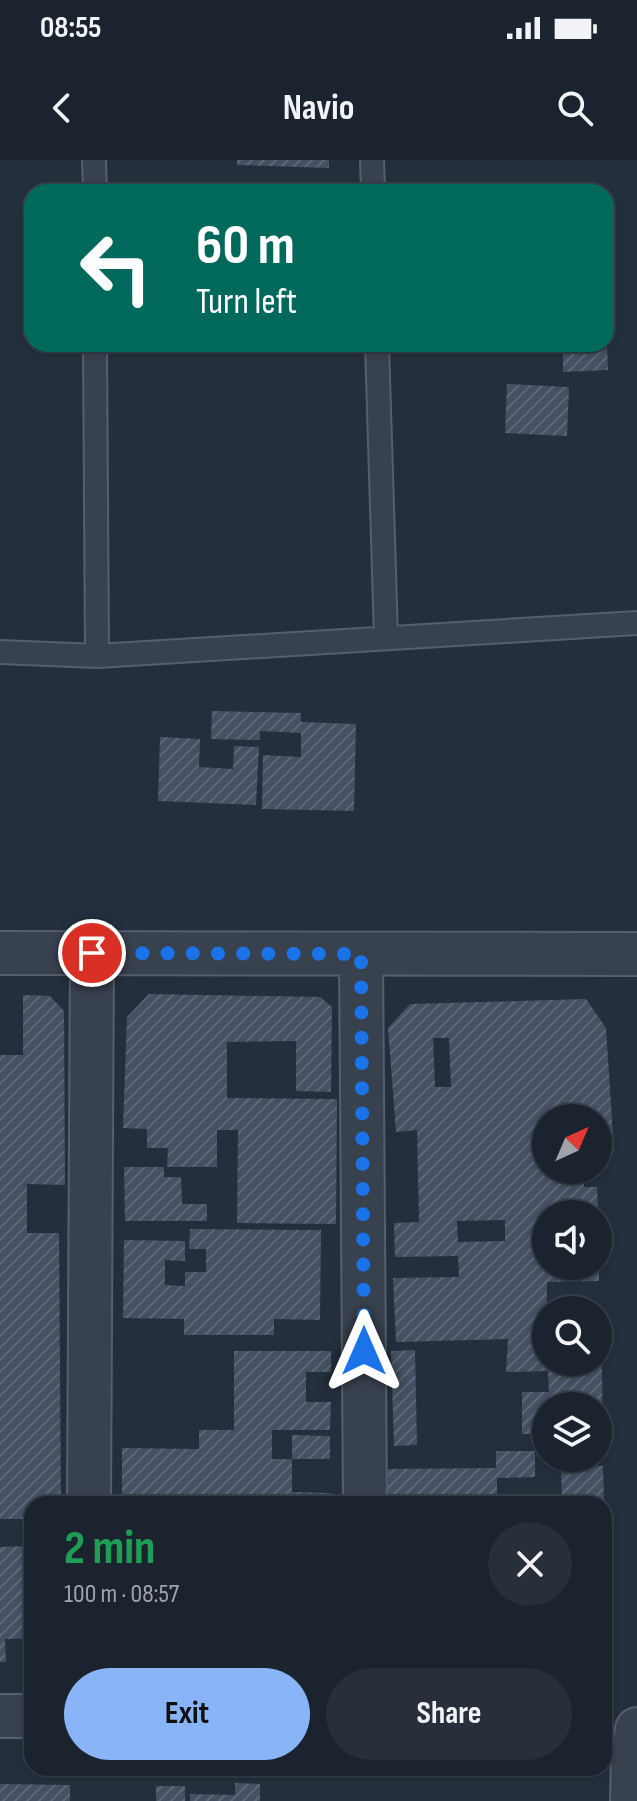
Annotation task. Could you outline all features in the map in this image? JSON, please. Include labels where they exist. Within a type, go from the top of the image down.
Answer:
[{"type":"street","points":[[0,953],[637,954]]},
{"type":"street","points":[[89,1496],[92,953]]},
{"type":"street","points":[[361,954],[365,1496]]},
{"type":"street","points":[[0,1716],[24,1716]]},
{"type":"street","points":[[612,1729],[637,1729],[632,1801]]},
{"type":"lane","points":[[94,160],[95,184]]},
{"type":"lane","points":[[372,160],[373,184]]},
{"type":"lane","points":[[95,352],[97,656]]},
{"type":"lane","points":[[377,352],[386,637]]},
{"type":"lane","points":[[0,652],[97,656],[637,623]]},
{"type":"building","points":[[237,160],[329,160],[329,168],[237,165]]},
{"type":"building","points":[[563,352],[607,352],[608,370],[563,372]]},
{"type":"building","points":[[507,384],[569,387],[567,436],[505,433]]},
{"type":"building","points":[[212,711],[301,713],[301,722],[356,724],[354,811],[262,809],[263,755],[301,757],[301,733],[260,731],[260,740],[211,739]]},
{"type":"building","points":[[160,737],[200,739],[199,767],[233,769],[234,746],[259,747],[256,805],[158,801]]},
{"type":"building","points":[[149,994],[320,997],[332,1007],[331,1092],[296,1091],[296,1041],[227,1042],[227,1098],[337,1099],[336,1224],[237,1223],[238,1130],[217,1130],[217,1167],[167,1167],[168,1148],[147,1148],[147,1129],[123,1128],[127,1017]]},
{"type":"building","points":[[23,995],[50,996],[64,1011],[65,1185],[27,1184],[27,1233],[59,1233],[61,1496],[24,1496],[24,1519],[0,1519],[0,1055],[23,1055]]},
{"type":"building","points":[[586,999],[606,1028],[611,1104],[532,1104],[532,1184],[597,1187],[597,1200],[532,1200],[532,1280],[599,1281],[547,1282],[547,1296],[532,1296],[532,1371],[506,1372],[508,1339],[396,1342],[393,1278],[459,1277],[458,1256],[395,1257],[394,1223],[419,1222],[417,1130],[396,1132],[388,1028],[410,1004]],"holes":[[[433,1038],[449,1038],[451,1087],[435,1087]],[[505,1220],[505,1241],[458,1242],[457,1221]]]},
{"type":"building","points":[[124,1167],[164,1167],[164,1177],[181,1177],[182,1204],[207,1204],[207,1221],[125,1221]]},
{"type":"building","points":[[190,1229],[321,1230],[320,1320],[274,1319],[274,1335],[184,1335],[184,1319],[123,1318],[124,1240],[185,1241],[185,1261],[165,1260],[165,1285],[185,1286],[185,1272],[206,1272],[206,1249],[189,1249]]},
{"type":"building","points":[[415,1350],[417,1445],[394,1446],[391,1351]]},
{"type":"building","points":[[234,1351],[331,1351],[331,1372],[306,1372],[306,1402],[331,1402],[330,1430],[272,1430],[272,1459],[292,1459],[292,1492],[331,1493],[331,1496],[122,1496],[122,1448],[199,1449],[199,1430],[234,1430]]},
{"type":"building","points":[[548,1376],[602,1376],[602,1392],[549,1392]]},
{"type":"building","points":[[522,1392],[532,1392],[532,1434],[522,1434]]},
{"type":"building","points":[[292,1435],[330,1436],[330,1459],[292,1459]]},
{"type":"building","points":[[496,1451],[532,1451],[532,1472],[535,1472],[535,1477],[497,1478],[497,1496],[388,1496],[388,1469],[496,1468]]},
{"type":"building","points":[[561,1472],[603,1472],[604,1496],[562,1496]]},
{"type":"building","points":[[24,1546],[24,1638],[5,1639],[6,1662],[0,1662],[0,1547]]},
{"type":"building","points":[[235,1783],[260,1784],[260,1801],[190,1801],[190,1794],[235,1795]]},
{"type":"building","points":[[0,1784],[70,1785],[70,1801],[0,1801]]},
{"type":"building","points":[[156,1786],[185,1786],[185,1801],[156,1801]]},
{"type":"route","points":[[92,953],[361,954],[364,1351]]}]
